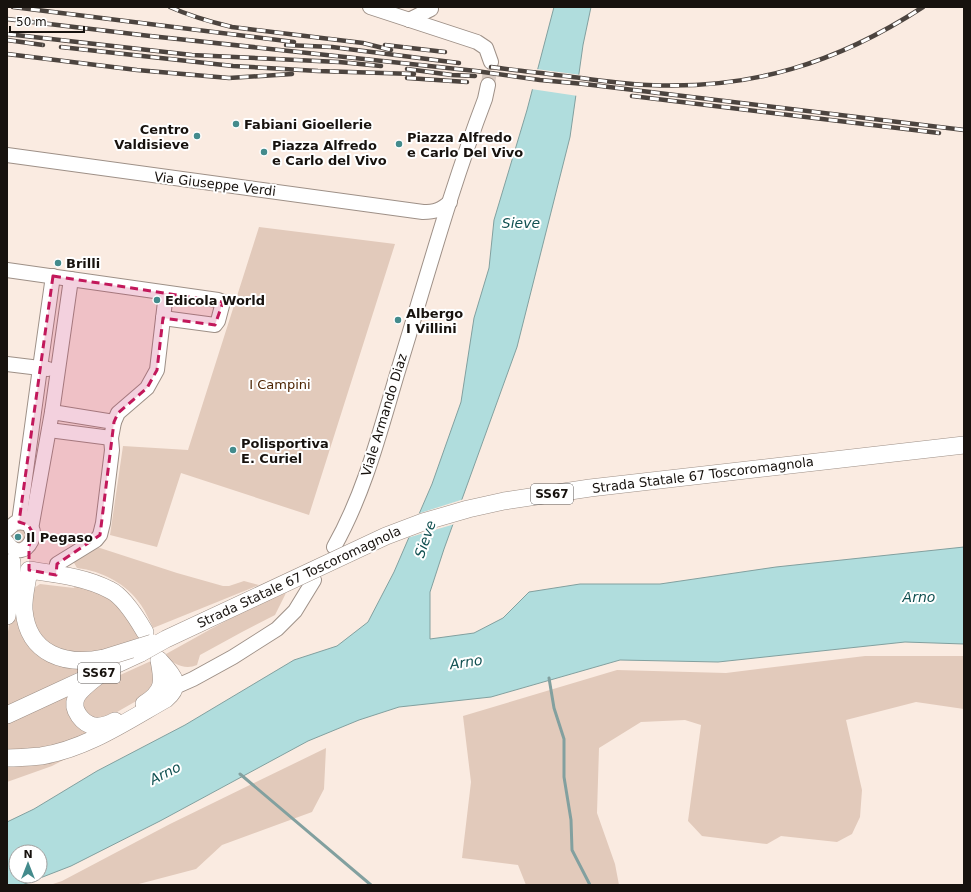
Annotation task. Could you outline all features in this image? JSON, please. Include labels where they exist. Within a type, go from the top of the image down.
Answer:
[{"type":"main road","name":"Strada Statale 67 Toscoromagnola","points":[[106,664],[166,639],[386,536],[423,522],[468,509],[504,501],[590,488],[964,446]]},
{"type":"main road","points":[[7,616],[12,580],[10,550]]},
{"type":"main road","points":[[7,758],[41,756],[64,750],[93,739],[166,699],[172,694],[169,684],[160,690],[153,698],[107,725],[93,726],[83,720],[76,710],[75,700],[79,692],[106,664],[93,660],[72,661],[62,658],[49,653],[37,643],[29,629],[24,612],[25,593],[29,570],[93,583],[111,590],[138,619],[145,632]]},
{"type":"main road","name":"SS67","points":[[7,715],[57,693],[106,664]]},
{"type":"street","points":[[370,7],[477,42],[486,48],[491,62]]},
{"type":"street","points":[[409,20],[431,8]]},
{"type":"street","points":[[427,26],[431,8]]},
{"type":"street","name":"Viale Armando Diaz","points":[[334,547],[355,504],[377,441],[436,246],[488,85]]},
{"type":"street","name":"Via Giuseppe Verdi","points":[[7,155],[423,212],[435,212],[442,209],[450,202]]},
{"type":"street","points":[[423,212],[432,221],[436,230],[436,246]]},
{"type":"street","points":[[7,270],[218,300],[223,302],[218,321],[215,325],[163,318]]},
{"type":"street","points":[[10,550],[21,569],[29,570],[29,546],[33,538],[25,526],[31,492],[40,368],[53,276]]},
{"type":"street","points":[[31,492],[49,430],[71,279]]},
{"type":"street","points":[[56,575],[57,564],[96,540],[100,535],[103,523],[112,450],[111,438],[114,422],[118,413],[147,388],[157,370],[166,293]]},
{"type":"street","points":[[7,364],[58,370]]},
{"type":"street","points":[[52,412],[114,422]]},
{"type":"street","points":[[49,430],[111,438]]},
{"type":"street","points":[[7,530],[11,525],[25,526]]},
{"type":"street","points":[[10,550],[21,550],[29,546]]},
{"type":"street","points":[[169,684],[194,679],[277,629],[295,612],[314,580]]},
{"type":"highlighted area","points":[[53,276],[223,302],[215,325],[163,318],[157,370],[147,388],[118,413],[114,422],[100,535],[57,564],[56,575],[29,570],[29,546],[33,533],[28,525],[19,522]]},
{"type":"green space","name":"I Campini","points":[[259,227],[395,244],[309,515],[181,473],[157,547],[110,535],[123,446],[188,450]]},
{"type":"green space","points":[[18,527],[28,533],[21,546],[9,538],[10,532]]},
{"type":"green space","points":[[97,547],[223,586],[229,586],[244,581],[259,585],[153,628],[141,605],[129,591],[105,575],[77,568],[73,561]]},
{"type":"green space","points":[[40,584],[74,588],[75,586],[109,597],[125,612],[140,637],[123,645],[83,656],[41,641],[28,602],[34,588]]},
{"type":"green space","points":[[286,593],[275,615],[200,655],[197,665],[188,667],[180,666],[172,661],[166,654],[210,629],[270,599]]},
{"type":"green space","points":[[12,603],[25,632],[86,668],[7,707],[7,639]]},
{"type":"green space","points":[[865,656],[964,656],[964,709],[916,702],[846,720],[862,790],[860,817],[852,834],[837,842],[781,836],[767,844],[702,836],[688,821],[701,725],[685,720],[641,722],[599,748],[597,813],[615,864],[619,885],[526,885],[518,865],[462,858],[471,782],[463,716],[617,670],[726,673]]},
{"type":"green space","points":[[151,661],[155,667],[152,692],[103,720],[95,720],[84,712],[83,694],[87,690]]},
{"type":"green space","points":[[70,693],[96,732],[73,741],[7,754],[7,722]]},
{"type":"green space","points":[[107,737],[52,766],[7,782],[7,764]]},
{"type":"green space","points":[[326,748],[324,789],[312,812],[222,845],[196,869],[135,885],[50,885],[62,881],[170,824]]},
{"type":"water","points":[[554,7],[591,7],[583,45],[570,137],[517,347],[430,592],[430,639],[474,633],[503,618],[529,592],[580,584],[660,584],[776,567],[964,547],[964,644],[905,642],[718,662],[620,660],[491,697],[399,707],[359,720],[308,741],[160,821],[71,866],[48,875],[48,844],[8,844],[8,884],[25,884],[7,885],[7,822],[34,809],[97,771],[185,725],[294,660],[337,646],[368,622],[394,572],[432,484],[461,402],[474,318],[489,268],[494,220],[527,110]]},
{"type":"pier","points":[[536,69],[581,75],[578,96],[531,89]]},
{"type":"pier","points":[[464,499],[455,524],[407,538],[417,514]]},
{"type":"waterway","points":[[549,678],[554,708],[564,739],[564,777],[571,820],[572,850],[590,885]]},
{"type":"waterway","points":[[240,774],[371,885]]},
{"type":"tunnel","points":[[488,85],[491,62]]},
{"type":"railway","points":[[13,7],[294,42]]},
{"type":"railway","points":[[170,7],[232,27],[363,43],[391,50]]},
{"type":"railway","points":[[491,67],[639,85],[722,83],[792,69],[825,58],[858,44],[891,27],[923,7]]},
{"type":"railway","points":[[7,19],[476,71],[540,80],[964,130]]},
{"type":"railway","points":[[7,34],[192,55],[339,62],[381,66]]},
{"type":"railway","points":[[7,40],[43,45]]},
{"type":"railway","points":[[286,45],[332,47],[459,63]]},
{"type":"railway","points":[[385,45],[445,52]]},
{"type":"railway","points":[[61,47],[233,66],[318,71],[414,74]]},
{"type":"railway","points":[[7,54],[137,70],[229,78],[292,74]]},
{"type":"railway","points":[[407,69],[452,75],[475,76]]},
{"type":"railway","points":[[407,78],[467,82]]},
{"type":"railway","points":[[632,96],[939,133]]},
{"type":"place","name":"Fabiani Gioellerie","points":[[236,124]]},
{"type":"place","name":"Centro Valdisieve","points":[[197,136]]},
{"type":"place","name":"Piazza Alfredo e Carlo Del Vivo","points":[[399,144]]},
{"type":"place","name":"Piazza Alfredo e Carlo del Vivo","points":[[264,152]]},
{"type":"place","name":"Brilli","points":[[58,263]]},
{"type":"place","name":"Edicola World","points":[[157,300]]},
{"type":"place","name":"Albergo I Villini","points":[[398,320]]},
{"type":"place","name":"Polisportiva E. Curiel","points":[[233,450]]},
{"type":"place","name":"Il Pegaso","points":[[18,537]]},
{"type":"water label","name":"Sieve","points":[[521,223]]},
{"type":"water label","name":"Sieve","points":[[425,539]]},
{"type":"water label","name":"Arno","points":[[919,597]]},
{"type":"water label","name":"Arno","points":[[466,662]]},
{"type":"water label","name":"Arno","points":[[165,773]]}]
